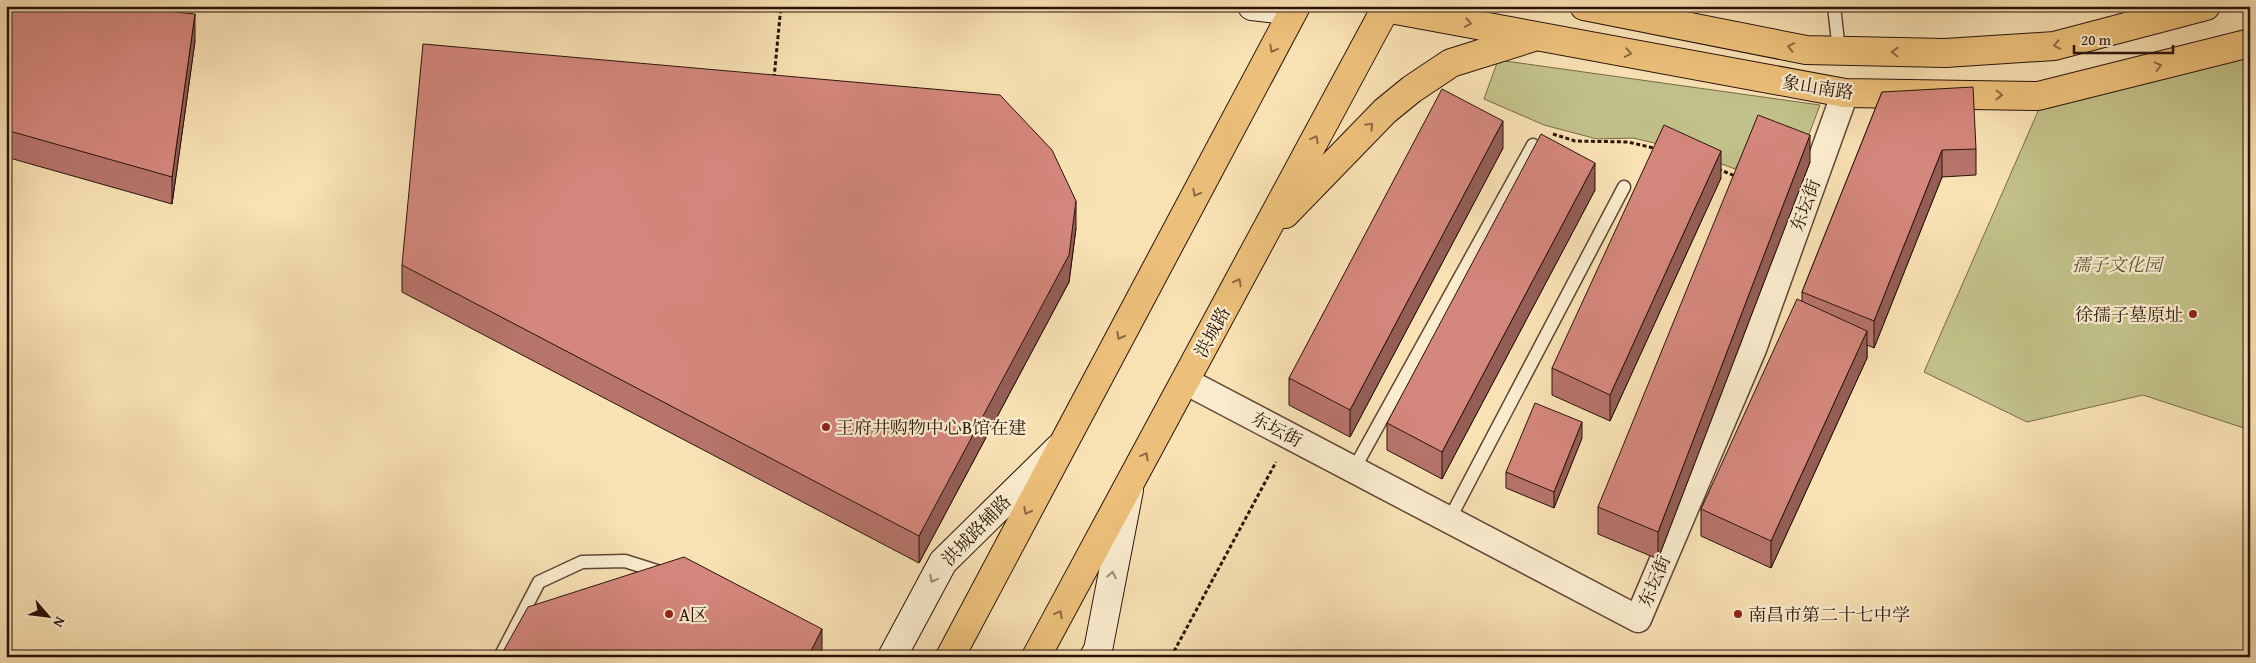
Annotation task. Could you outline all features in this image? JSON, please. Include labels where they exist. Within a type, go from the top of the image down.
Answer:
[{"type":"main road","points":[[950,657],[1294,9],[1252,6]]},
{"type":"main road","name":"象山南路","points":[[1584,6],[1614,10],[1806,50],[1945,53],[2054,46],[2206,6]]},
{"type":"main road","name":"象山南路","points":[[1386,7],[1845,93],[2038,96],[2250,43]]},
{"type":"main road","name":"洪城路","points":[[1036,657],[1386,7]]},
{"type":"main road","points":[[1263,236],[1385,111],[1412,89],[1451,63],[1537,36]]},
{"type":"main road","name":"洪城路辅路","points":[[892,657],[942,562],[1063,443]]},
{"type":"main road","points":[[1094,657],[1098,650],[1130,482]]},
{"type":"street","name":"东坛街","points":[[1185,381],[1638,619],[1753,349],[1845,93]]},
{"type":"lane","points":[[1834,6],[1840,51]]},
{"type":"lane","points":[[1354,469],[1533,145]]},
{"type":"lane","points":[[1449,520],[1624,187]]},
{"type":"lane","points":[[500,657],[539,582],[582,562],[625,561],[679,579]]},
{"type":"path","points":[[774,83],[781,6]]},
{"type":"path","points":[[1533,145],[1539,130],[1575,141],[1628,142],[1660,149]]},
{"type":"path","points":[[1712,167],[1737,177],[1741,170]]},
{"type":"path","points":[[1170,657],[1290,436]]},
{"type":"green space","name":"孺子文化园","points":[[2250,56],[2250,430],[2143,395],[2027,422],[1924,372],[2039,109]]},
{"type":"green space","points":[[1498,60],[1820,105],[1803,150],[1749,144],[1735,169],[1684,150],[1633,138],[1597,139],[1544,125],[1484,99]]},
{"type":"building","points":[[6,6],[115,6],[195,14],[172,177],[6,130]]},
{"type":"building","name":"王府井购物中心B馆在建","points":[[423,44],[1000,95],[1052,150],[1076,201],[1069,255],[919,536],[402,265]]},
{"type":"building","points":[[1973,87],[1976,149],[1942,150],[1874,321],[1802,292],[1882,92]]},
{"type":"building","points":[[1442,89],[1503,121],[1350,410],[1289,378]]},
{"type":"building","points":[[1758,115],[1810,135],[1658,532],[1598,507]]},
{"type":"building","points":[[1664,125],[1721,151],[1610,395],[1552,368]]},
{"type":"building","points":[[1541,134],[1595,163],[1442,452],[1387,423]]},
{"type":"building","points":[[1797,299],[1867,331],[1771,541],[1701,509]]},
{"type":"building","points":[[1535,403],[1582,422],[1554,492],[1506,472]]},
{"type":"building","points":[[684,557],[822,629],[808,657],[500,657],[528,607]]},
{"type":"place","name":"徐孺子墓原址","points":[[2193,314]]},
{"type":"place","name":"王府井购物中心B馆在建","points":[[826,427]]},
{"type":"place","name":"A区","points":[[669,614]]},
{"type":"place","name":"南昌市第二十七中学","points":[[1738,614]]}]
